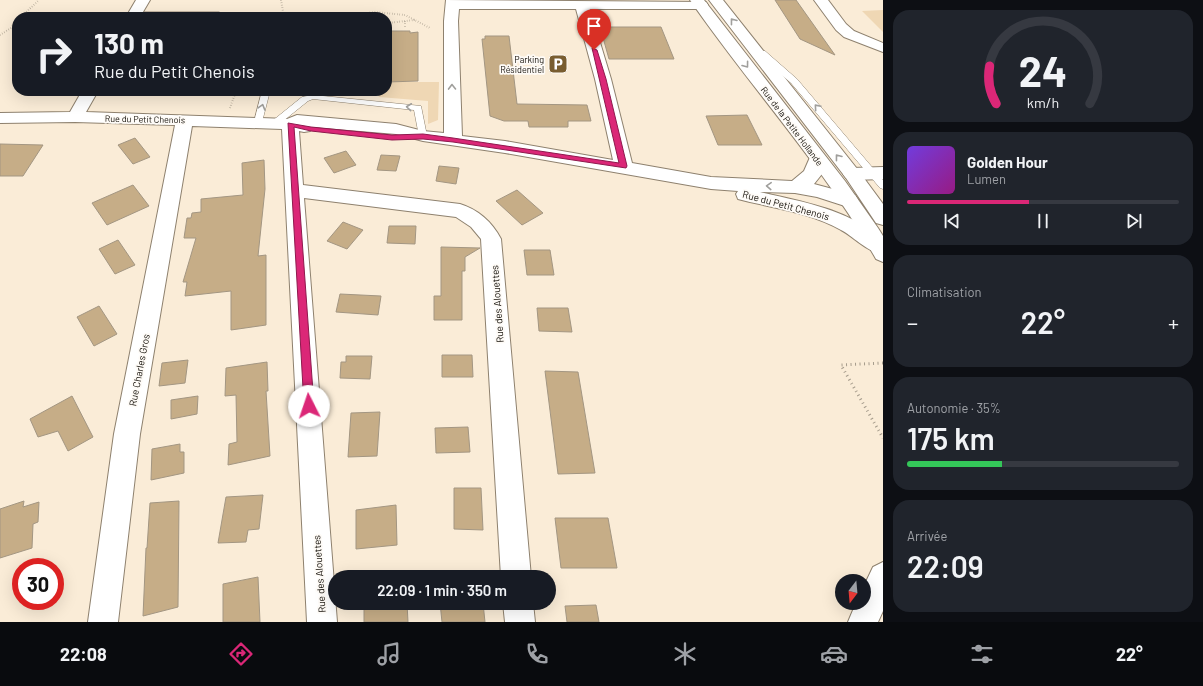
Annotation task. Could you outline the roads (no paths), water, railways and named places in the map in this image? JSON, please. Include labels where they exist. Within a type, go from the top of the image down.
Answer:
[{"type":"street","points":[[136,12],[143,0]]},
{"type":"street","name":"Rue de la Petite Hollande","points":[[716,0],[852,174],[877,183],[883,218]]},
{"type":"street","points":[[821,0],[841,27],[850,34],[883,48]]},
{"type":"street","points":[[453,140],[451,21],[453,3],[582,4],[699,2]]},
{"type":"street","name":"Rue de la Petite Hollande","points":[[699,2],[848,200],[881,250]]},
{"type":"street","points":[[582,4],[603,79],[624,166]]},
{"type":"street","points":[[75,117],[87,96]]},
{"type":"street","name":"Rue du Petit Chenois","points":[[0,118],[75,117],[274,124],[392,137],[423,136],[453,140],[624,166],[711,183],[747,195],[812,210],[842,221],[861,232],[881,250]]},
{"type":"street","name":"Rue Charles Gros","points":[[103,622],[127,434],[185,120]]},
{"type":"street","name":"Rue des Alouettes","points":[[274,124],[295,190],[322,622]]},
{"type":"street","name":"Rue du Petit Chenois","points":[[795,187],[815,172],[817,159]]},
{"type":"street","points":[[852,174],[877,183]]},
{"type":"street","name":"Rue du Petit Chenois","points":[[711,183],[795,187],[848,200]]},
{"type":"street","points":[[812,210],[826,210],[848,200],[877,183]]},
{"type":"street","name":"Rue des Alouettes","points":[[295,190],[460,211],[475,219],[485,228],[491,239],[515,570]]},
{"type":"street","points":[[863,622],[883,577]]},
{"type":"street","points":[[519,610],[520,622]]},
{"type":"lane","points":[[749,42],[794,81],[852,147],[877,183]]},
{"type":"lane","points":[[267,96],[274,124],[305,99],[313,97],[418,108],[423,136]]},
{"type":"place","name":"Parking Résidentiel","points":[[558,64]]}]
